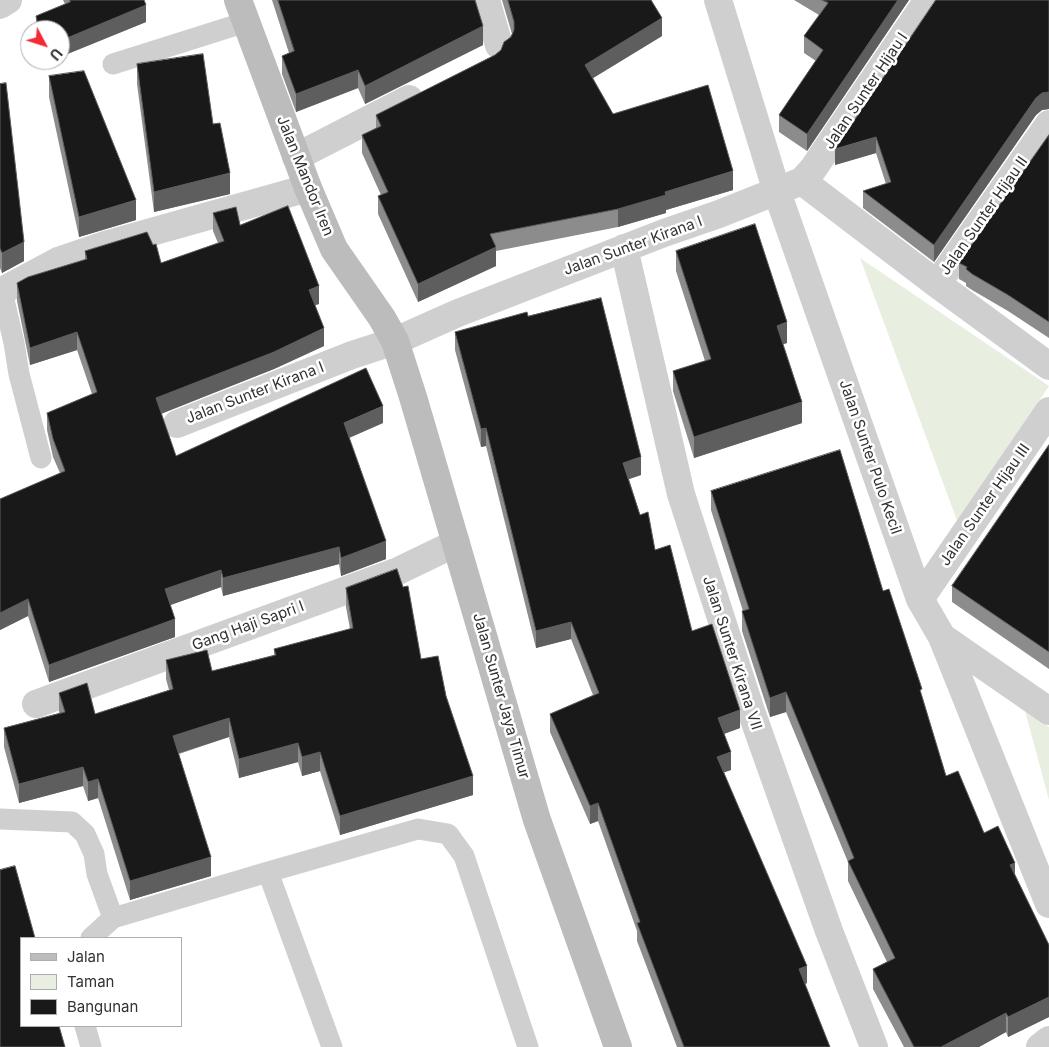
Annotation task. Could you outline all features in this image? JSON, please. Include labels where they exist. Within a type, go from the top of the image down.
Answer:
[{"type":"street","points":[[0,5],[8,0]]},
{"type":"street","points":[[486,0],[489,56]]},
{"type":"street","name":"Jalan Sunter Pulo Kecil","points":[[718,0],[777,192],[920,599],[942,637],[1049,904]]},
{"type":"street","name":"Jalan Sunter Hijau I","points":[[802,181],[928,0]]},
{"type":"street","name":"Jalan Mandor Iren","points":[[242,11],[296,157],[334,249],[382,318],[395,342]]},
{"type":"street","points":[[296,157],[428,89]]},
{"type":"street","name":"Jalan Sunter Hijau II","points":[[937,284],[1049,124]]},
{"type":"street","points":[[802,181],[937,284],[1049,366]]},
{"type":"street","name":"Jalan Sunter Kirana I","points":[[176,424],[352,355],[395,342],[458,313],[802,181]]},
{"type":"street","points":[[1,291],[58,261],[105,245],[308,188]]},
{"type":"street","name":"Jalan Sunter Kirana VII","points":[[624,248],[680,494],[751,711],[829,931],[874,1047]]},
{"type":"street","name":"Jalan Sunter Jaya Timur","points":[[395,342],[537,820],[618,1047]]},
{"type":"street","name":"Jalan Sunter Hijau III","points":[[920,599],[1049,412]]},
{"type":"street","name":"Gang Haji Sapri I","points":[[36,704],[396,572],[456,544]]},
{"type":"street","points":[[942,637],[1049,711]]},
{"type":"street","points":[[1040,1047],[1049,1040]]},
{"type":"lane","points":[[113,64],[242,11]]},
{"type":"lane","points":[[1,291],[14,343],[19,374],[41,458]]},
{"type":"lane","points":[[0,819],[72,822],[85,834],[94,854],[97,874],[112,918]]},
{"type":"lane","points":[[92,937],[112,918],[268,872],[418,829],[448,834],[464,856],[528,1047]]},
{"type":"lane","points":[[268,872],[332,1047]]},
{"type":"lane","points":[[85,1027],[90,1047]]},
{"type":"green space","points":[[860,258],[1049,386],[959,526]]},
{"type":"green space","points":[[1025,711],[1049,727],[1049,800]]},
{"type":"building","points":[[70,0],[144,0],[146,5],[70,37],[70,20],[37,20],[36,16],[70,2]]},
{"type":"building","points":[[278,0],[475,0],[483,26],[365,86],[358,70],[296,94],[282,56],[294,51]]},
{"type":"building","points":[[508,0],[651,0],[662,18],[585,65],[613,114],[708,85],[733,171],[665,192],[666,195],[618,209],[490,234],[496,247],[418,284],[378,196],[388,192],[362,135],[381,126],[376,115],[495,55],[501,50],[504,42],[511,37],[514,30],[514,22]]},
{"type":"building","points":[[822,0],[898,0],[807,134],[779,115],[823,50],[804,36],[828,3]]},
{"type":"building","points":[[936,0],[1049,0],[1049,92],[1042,93],[1036,98],[934,245],[863,191],[891,182],[876,137],[835,149]]},
{"type":"building","points":[[203,54],[213,124],[220,123],[230,173],[154,192],[137,64]]},
{"type":"building","points":[[84,71],[136,200],[79,217],[49,76]]},
{"type":"building","points":[[6,83],[24,242],[2,253],[0,248],[0,84]]},
{"type":"building","points":[[1049,135],[1049,322],[972,274],[966,269],[967,267],[959,263]]},
{"type":"building","points":[[288,206],[319,286],[309,290],[324,328],[274,352],[156,398],[176,456],[366,368],[383,406],[344,423],[386,541],[341,558],[339,547],[223,578],[221,570],[165,589],[175,619],[49,665],[28,599],[0,613],[0,499],[65,471],[53,439],[47,413],[97,392],[77,332],[30,348],[17,283],[28,277],[87,259],[85,251],[147,232],[153,245],[156,244],[161,263],[224,241],[213,213],[236,207],[240,225]]},
{"type":"building","points":[[755,224],[787,322],[777,326],[802,402],[694,437],[673,371],[711,359],[676,251]]},
{"type":"building","points":[[601,298],[641,457],[623,463],[640,515],[648,512],[655,550],[670,545],[692,631],[712,624],[740,710],[718,718],[731,752],[717,757],[807,966],[799,969],[830,1047],[684,1047],[637,923],[640,922],[598,803],[590,806],[550,714],[599,693],[571,622],[536,631],[486,428],[481,429],[455,332],[527,312],[528,316]]},
{"type":"building","points":[[1049,445],[1049,652],[952,586]]},
{"type":"building","points":[[840,450],[883,591],[889,589],[922,689],[920,690],[946,776],[958,771],[984,833],[998,826],[1015,863],[1010,865],[1049,945],[1049,997],[1008,1017],[1006,1013],[941,1047],[914,1047],[873,969],[895,958],[848,861],[854,858],[786,692],[770,698],[742,611],[749,609],[711,491]]},
{"type":"building","points":[[397,569],[403,587],[408,586],[421,659],[438,656],[446,696],[473,776],[340,816],[320,752],[302,757],[298,743],[239,759],[229,718],[173,736],[211,857],[130,881],[98,779],[88,782],[83,767],[19,784],[4,728],[65,712],[59,693],[87,683],[95,714],[173,689],[166,660],[207,650],[212,671],[276,655],[274,649],[353,628],[346,588]]},
{"type":"building","points":[[15,866],[35,937],[20,937],[20,1027],[59,1027],[65,1047],[0,1047],[0,870]]}]
